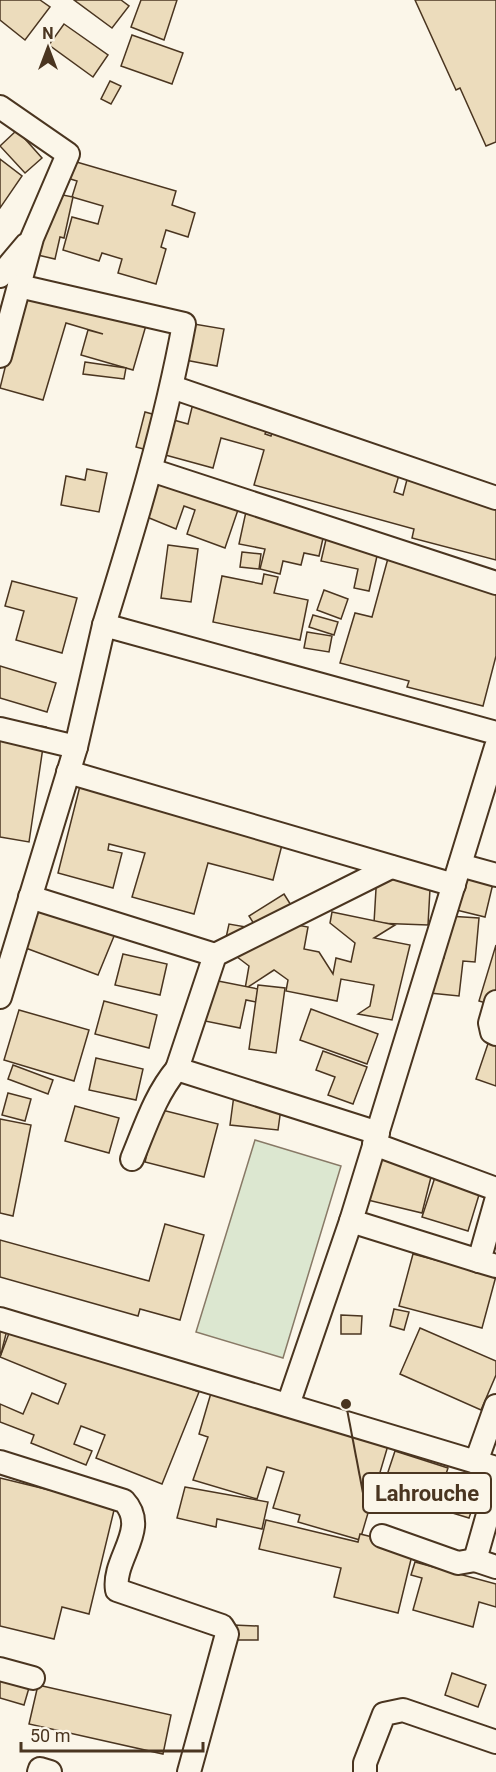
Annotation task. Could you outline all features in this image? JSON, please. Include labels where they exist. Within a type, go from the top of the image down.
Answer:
[{"type":"street","points":[[0,106],[68,153],[32,238],[7,272],[0,356]]},
{"type":"street","points":[[2,986],[76,747],[104,625],[152,470],[184,324],[7,272]]},
{"type":"street","points":[[172,387],[496,498]]},
{"type":"street","points":[[152,470],[496,583]]},
{"type":"street","points":[[104,625],[496,733]]},
{"type":"street","points":[[0,729],[76,747]]},
{"type":"street","points":[[288,1405],[351,1221],[496,747]]},
{"type":"street","points":[[68,772],[391,867],[457,875],[496,875]]},
{"type":"street","points":[[30,897],[215,955],[391,867]]},
{"type":"street","points":[[132,1159],[159,1094],[177,1070],[215,955]]},
{"type":"street","points":[[496,1002],[490,1023],[492,1032],[496,1034]]},
{"type":"street","points":[[177,1070],[378,1133],[374,1144]]},
{"type":"street","points":[[374,1144],[496,1189]]},
{"type":"street","points":[[351,1221],[488,1263],[496,1202]]},
{"type":"street","points":[[0,1319],[486,1465],[496,1406]]},
{"type":"street","points":[[0,1462],[124,1502],[133,1511],[135,1525],[116,1580],[117,1590],[222,1626],[227,1634],[189,1772]]},
{"type":"street","points":[[382,1536],[458,1563],[485,1564],[496,1486]]},
{"type":"street","points":[[0,1669],[33,1678]]},
{"type":"street","points":[[365,1772],[365,1763],[384,1714],[393,1710],[403,1710],[496,1742]]},
{"type":"street","points":[[39,1772],[40,1769],[50,1772]]},
{"type":"green space","points":[[255,1140],[341,1166],[283,1358],[196,1332]]},
{"type":"building","points":[[0,0],[40,0],[50,7],[25,40],[0,20]]},
{"type":"building","points":[[74,0],[121,0],[129,6],[112,28]]},
{"type":"building","points":[[141,0],[177,0],[164,40],[131,27]]},
{"type":"building","points":[[415,0],[496,0],[496,142],[486,146],[460,88],[456,90]]},
{"type":"building","points":[[64,24],[108,55],[93,77],[49,45]]},
{"type":"building","points":[[132,35],[183,53],[172,84],[121,66]]},
{"type":"building","points":[[110,81],[121,86],[111,104],[101,99]]},
{"type":"building","points":[[17,130],[42,158],[25,173],[0,146]]},
{"type":"building","points":[[56,156],[176,191],[172,205],[195,213],[188,237],[166,230],[161,247],[166,249],[156,284],[118,273],[122,259],[102,253],[99,261],[63,250],[72,217],[98,224],[103,206],[72,197],[77,181],[51,173]]},
{"type":"building","points":[[0,159],[22,176],[0,208]]},
{"type":"building","points":[[43,191],[73,197],[64,238],[60,237],[55,259],[29,253]]},
{"type":"building","points":[[23,278],[149,315],[133,370],[81,355],[88,330],[103,334],[66,323],[43,400],[0,388],[6,364],[0,336],[0,311],[3,300],[15,304]]},
{"type":"building","points":[[182,322],[224,329],[217,366],[169,357]]},
{"type":"building","points":[[85,362],[126,368],[124,379],[83,374]]},
{"type":"building","points":[[195,395],[271,416],[265,434],[271,436],[275,423],[404,458],[394,492],[403,495],[410,468],[496,491],[496,560],[412,538],[414,529],[254,485],[264,450],[221,438],[213,468],[136,447],[145,412],[188,424]]},
{"type":"building","points":[[87,469],[107,473],[99,512],[61,505],[66,476],[85,480]]},
{"type":"building","points":[[158,473],[241,501],[225,548],[187,534],[195,510],[184,506],[176,529],[142,515]]},
{"type":"building","points":[[247,507],[326,525],[319,556],[304,553],[301,565],[283,561],[280,574],[260,569],[265,549],[239,544]]},
{"type":"building","points":[[328,531],[380,543],[369,591],[354,588],[358,569],[321,561]]},
{"type":"building","points":[[168,545],[198,549],[191,602],[161,598]]},
{"type":"building","points":[[390,551],[496,579],[496,656],[483,706],[407,687],[409,681],[340,663],[355,613],[372,617]]},
{"type":"building","points":[[242,552],[261,554],[259,569],[240,567]]},
{"type":"building","points":[[264,574],[278,577],[274,593],[308,600],[300,640],[213,622],[222,576],[262,584]]},
{"type":"building","points":[[12,581],[77,598],[62,653],[16,640],[24,611],[5,606]]},
{"type":"building","points":[[324,590],[348,599],[341,619],[317,610]]},
{"type":"building","points":[[313,615],[338,622],[334,635],[309,627]]},
{"type":"building","points":[[307,632],[332,636],[329,652],[304,648]]},
{"type":"building","points":[[0,666],[56,683],[47,712],[0,698]]},
{"type":"building","points":[[0,720],[46,727],[29,842],[0,837]]},
{"type":"building","points":[[81,782],[284,837],[273,880],[208,863],[194,914],[132,897],[145,853],[109,844],[108,850],[122,853],[113,888],[58,873]]},
{"type":"building","points":[[450,865],[495,875],[485,917],[440,906]]},
{"type":"building","points":[[431,871],[428,925],[374,923],[377,872]]},
{"type":"building","points":[[284,894],[294,910],[259,932],[249,916]]},
{"type":"building","points":[[42,896],[119,924],[98,975],[23,947]]},
{"type":"building","points":[[332,912],[395,925],[374,938],[410,945],[392,1020],[358,1014],[370,1006],[374,985],[341,979],[337,1001],[286,991],[288,980],[274,970],[245,989],[249,966],[224,947],[229,924],[268,931],[276,921],[308,927],[304,949],[319,952],[333,974],[336,958],[351,962],[355,943],[330,923]]},
{"type":"building","points":[[448,916],[479,918],[475,962],[463,961],[459,996],[420,992],[436,957],[444,958]]},
{"type":"building","points":[[496,945],[496,1006],[479,1001]]},
{"type":"building","points":[[123,954],[167,964],[160,995],[115,985]]},
{"type":"building","points":[[208,979],[258,989],[256,1002],[246,1000],[240,1028],[200,1020]]},
{"type":"building","points":[[258,985],[285,988],[276,1053],[249,1049]]},
{"type":"building","points":[[104,1001],[157,1015],[149,1048],[95,1034]]},
{"type":"building","points":[[311,1009],[378,1034],[367,1064],[300,1040]]},
{"type":"building","points":[[19,1010],[89,1030],[74,1081],[4,1060]]},
{"type":"building","points":[[493,1029],[496,1030],[496,1086],[476,1079]]},
{"type":"building","points":[[323,1051],[367,1067],[353,1104],[328,1095],[335,1077],[316,1070]]},
{"type":"building","points":[[96,1058],[143,1069],[136,1100],[89,1090]]},
{"type":"building","points":[[13,1065],[53,1080],[48,1094],[8,1079]]},
{"type":"building","points":[[8,1093],[31,1099],[25,1121],[2,1115]]},
{"type":"building","points":[[234,1095],[282,1101],[278,1130],[230,1125]]},
{"type":"building","points":[[75,1106],[119,1118],[109,1153],[65,1141]]},
{"type":"building","points":[[158,1109],[218,1124],[204,1177],[145,1162]]},
{"type":"building","points":[[0,1119],[31,1125],[13,1216],[0,1213]]},
{"type":"building","points":[[362,1152],[433,1169],[422,1213],[351,1196]]},
{"type":"building","points":[[437,1171],[482,1185],[468,1231],[422,1217]]},
{"type":"building","points":[[165,1224],[204,1235],[180,1320],[140,1309],[138,1316],[0,1277],[0,1240],[149,1281]]},
{"type":"building","points":[[413,1254],[496,1276],[482,1328],[399,1306]]},
{"type":"building","points":[[394,1309],[409,1312],[404,1330],[390,1326]]},
{"type":"building","points":[[341,1315],[362,1316],[361,1334],[341,1334]]},
{"type":"building","points":[[14,1320],[199,1392],[162,1484],[96,1458],[105,1435],[81,1426],[74,1444],[92,1451],[86,1465],[31,1443],[34,1435],[0,1422],[0,1404],[23,1414],[32,1393],[58,1404],[66,1384],[0,1357]]},
{"type":"building","points":[[0,1325],[8,1326],[1,1354],[0,1353]]},
{"type":"building","points":[[420,1328],[496,1361],[496,1375],[481,1410],[400,1374]]},
{"type":"building","points":[[211,1393],[389,1442],[360,1540],[298,1522],[300,1515],[273,1508],[284,1472],[267,1467],[257,1499],[193,1480],[208,1437],[199,1434]]},
{"type":"building","points":[[395,1451],[448,1468],[436,1504],[383,1487]]},
{"type":"building","points":[[0,1478],[115,1506],[89,1614],[62,1607],[54,1639],[0,1626]]},
{"type":"building","points":[[446,1479],[479,1489],[469,1518],[436,1508]]},
{"type":"building","points":[[185,1487],[268,1502],[262,1529],[217,1519],[216,1527],[177,1518]]},
{"type":"building","points":[[266,1520],[358,1542],[360,1534],[414,1547],[398,1613],[334,1597],[341,1568],[259,1549]]},
{"type":"building","points":[[415,1562],[496,1584],[496,1607],[479,1602],[473,1627],[413,1610],[422,1578],[411,1575]]},
{"type":"building","points":[[233,1625],[258,1626],[258,1640],[233,1640]]},
{"type":"building","points":[[0,1672],[31,1681],[24,1705],[0,1698]]},
{"type":"building","points":[[452,1673],[486,1685],[478,1707],[445,1695]]},
{"type":"building","points":[[38,1685],[171,1715],[163,1754],[29,1724]]},
{"type":"place","name":"Lahrouche","points":[[346,1404]]}]
